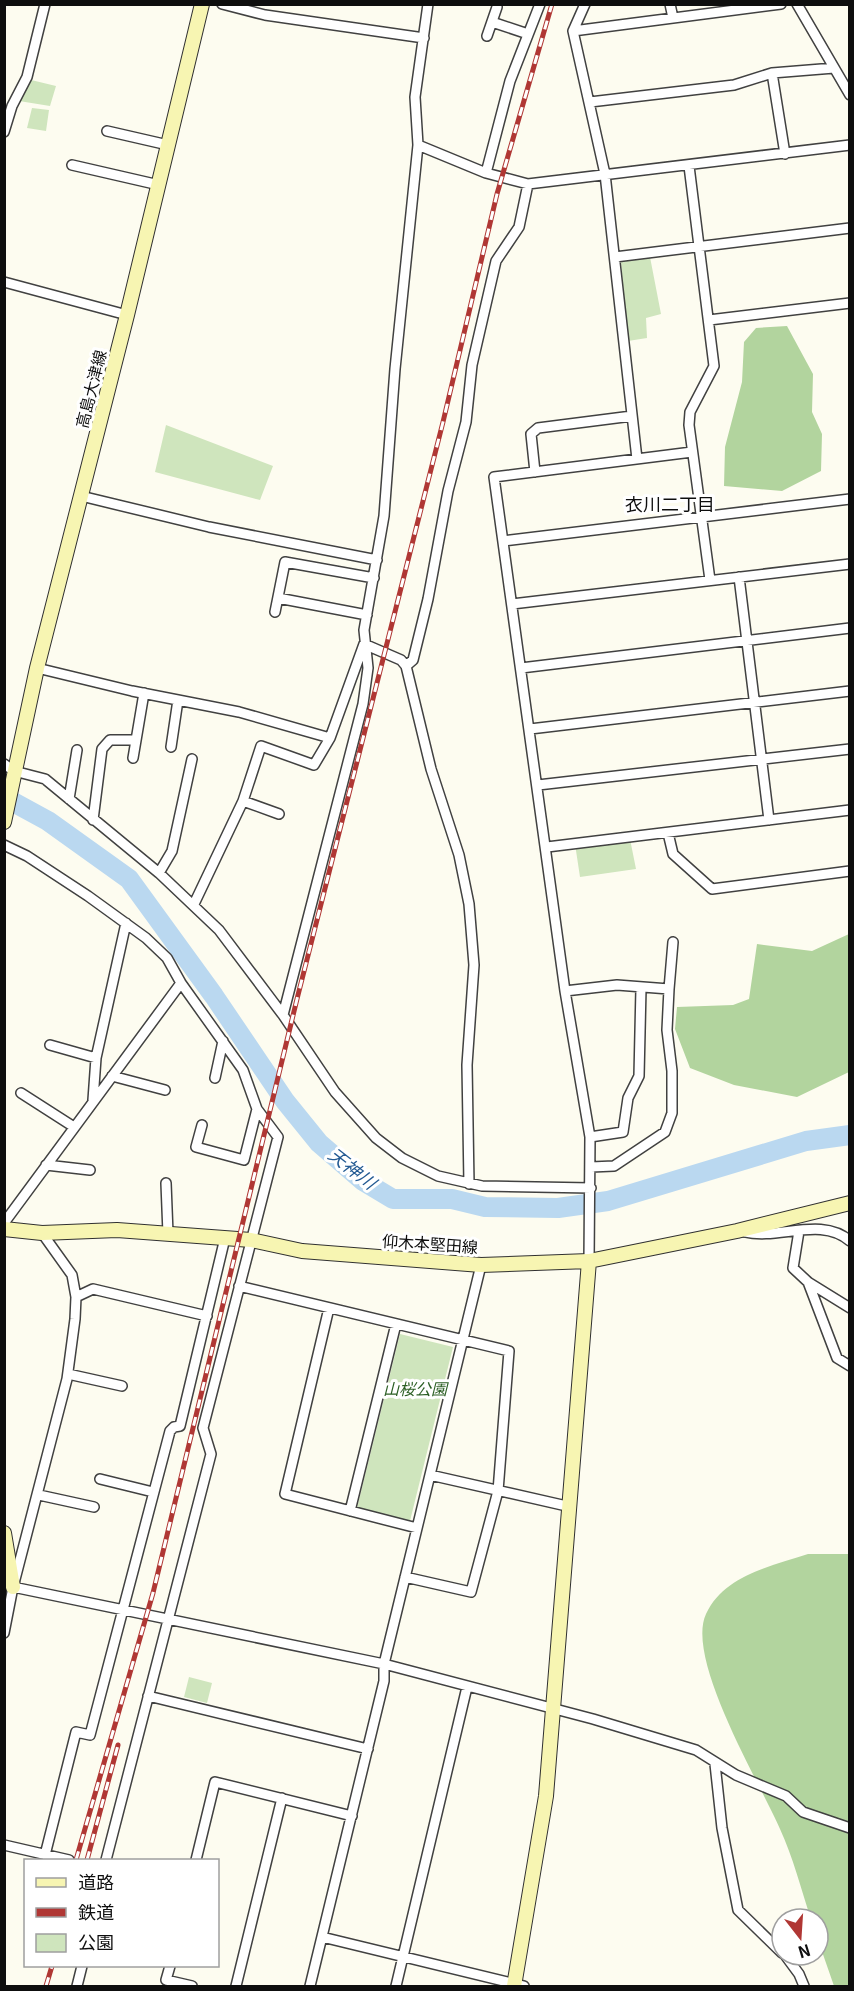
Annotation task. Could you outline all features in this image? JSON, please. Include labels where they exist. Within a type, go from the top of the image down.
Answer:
[{"type":"main road","name":"高島大津線","points":[[10,772],[127,315],[202,4]]},
{"type":"main road","points":[[4,822],[10,772]]},
{"type":"main road","name":"仰木本堅田線","points":[[4,1229],[42,1233],[117,1230],[251,1240],[302,1251],[481,1264],[589,1261],[736,1231],[849,1203]]},
{"type":"main road","points":[[517,1986],[540,1841],[571,1508],[589,1261]]},
{"type":"main road","points":[[4,1533],[10,1593]]},
{"type":"street","points":[[4,132],[12,106],[27,77],[45,4]]},
{"type":"street","points":[[222,4],[277,17],[424,38]]},
{"type":"street","points":[[195,904],[243,801],[261,746],[314,765],[330,738],[364,644],[367,615],[378,560],[418,145],[415,97],[428,4]]},
{"type":"street","points":[[486,173],[510,81],[540,4]]},
{"type":"street","points":[[585,4],[573,31],[605,174],[637,459]]},
{"type":"street","points":[[670,4],[673,18]]},
{"type":"street","points":[[573,31],[781,4]]},
{"type":"street","points":[[797,4],[849,95]]},
{"type":"street","points":[[487,36],[497,7]]},
{"type":"street","points":[[492,22],[528,34]]},
{"type":"street","points":[[590,102],[735,85],[772,73],[834,68]]},
{"type":"street","points":[[772,73],[785,154]]},
{"type":"street","points":[[107,131],[168,145]]},
{"type":"street","points":[[418,145],[486,173],[528,184],[849,145]]},
{"type":"street","points":[[72,165],[159,185]]},
{"type":"street","points":[[689,166],[714,366],[690,412],[689,424],[710,580]]},
{"type":"street","points":[[406,666],[413,660],[428,599],[448,490],[466,422],[472,365],[496,261],[519,227],[528,184]]},
{"type":"street","points":[[615,257],[849,228]]},
{"type":"street","points":[[4,282],[127,315]]},
{"type":"street","points":[[710,320],[849,303]]},
{"type":"street","points":[[535,472],[531,434],[538,428],[633,416]]},
{"type":"street","points":[[589,1261],[590,1137],[565,991],[547,847],[494,477],[692,452]]},
{"type":"street","points":[[81,496],[209,527],[378,560]]},
{"type":"street","points":[[503,541],[849,499]]},
{"type":"street","points":[[275,612],[285,562],[374,578]]},
{"type":"street","points":[[512,604],[849,564]]},
{"type":"street","points":[[739,577],[769,820]]},
{"type":"street","points":[[278,598],[367,615]]},
{"type":"street","points":[[521,668],[849,627]]},
{"type":"street","points":[[364,644],[401,660],[406,666],[431,769],[459,855],[469,904],[474,965],[467,1065],[469,1184]]},
{"type":"street","points":[[283,1015],[363,704],[368,668],[364,644]]},
{"type":"street","points":[[37,668],[239,712],[330,738]]},
{"type":"street","points":[[530,729],[849,691]]},
{"type":"street","points":[[133,758],[144,693]]},
{"type":"street","points":[[171,747],[178,700]]},
{"type":"street","points":[[93,820],[102,749],[110,740],[136,740]]},
{"type":"street","points":[[69,799],[77,750]]},
{"type":"street","points":[[538,785],[849,750]]},
{"type":"street","points":[[159,873],[171,851],[192,759]]},
{"type":"street","points":[[10,772],[45,779],[195,904],[219,930],[283,1015],[335,1092],[376,1138],[402,1158],[421,1170],[469,1184],[506,1188],[591,1188]]},
{"type":"street","points":[[243,801],[279,814]]},
{"type":"street","points":[[547,847],[849,810]]},
{"type":"street","points":[[668,833],[673,854],[712,889],[849,872]]},
{"type":"street","points":[[4,845],[27,856],[126,923],[166,958],[181,983],[243,1070],[257,1109],[278,1137],[203,1428],[211,1454],[106,1859]]},
{"type":"street","points":[[93,1101],[96,1058],[126,923]]},
{"type":"street","points":[[591,1167],[614,1166],[665,1132],[672,1113],[672,1071],[667,1030],[673,942]]},
{"type":"street","points":[[4,1222],[181,983]]},
{"type":"street","points":[[565,991],[617,985],[669,989]]},
{"type":"street","points":[[590,1137],[623,1132],[628,1098],[639,1076],[641,988]]},
{"type":"street","points":[[215,1078],[223,1041]]},
{"type":"street","points":[[50,1045],[96,1058]]},
{"type":"street","points":[[112,1076],[165,1090]]},
{"type":"street","points":[[21,1093],[74,1126]]},
{"type":"street","points":[[202,1125],[196,1147],[244,1160],[257,1109]]},
{"type":"street","points":[[46,1165],[90,1170]]},
{"type":"street","points":[[166,1184],[168,1234]]},
{"type":"street","points":[[736,1231],[752,1234],[818,1229],[839,1232],[849,1241]]},
{"type":"street","points":[[799,1231],[793,1268],[808,1282],[849,1308]]},
{"type":"street","points":[[4,1633],[10,1593],[39,1495],[68,1374],[76,1297],[72,1275],[42,1233]]},
{"type":"street","points":[[45,1855],[76,1731],[90,1734],[170,1431],[180,1426],[225,1238]]},
{"type":"street","points":[[310,1986],[384,1681],[384,1664],[481,1264]]},
{"type":"street","points":[[808,1282],[832,1350],[837,1358],[849,1366]]},
{"type":"street","points":[[239,1286],[509,1351],[498,1491],[471,1592],[405,1577]]},
{"type":"street","points":[[76,1297],[93,1289],[207,1316]]},
{"type":"street","points":[[329,1308],[285,1494],[417,1528]]},
{"type":"street","points":[[350,1511],[396,1324]]},
{"type":"street","points":[[68,1374],[122,1386]]},
{"type":"street","points":[[430,1475],[571,1508]]},
{"type":"street","points":[[100,1479],[153,1492]]},
{"type":"street","points":[[39,1495],[94,1507]]},
{"type":"street","points":[[10,1593],[122,1611],[384,1664],[553,1708],[696,1750],[715,1764],[786,1796],[803,1812],[849,1828]]},
{"type":"street","points":[[396,1986],[467,1687]]},
{"type":"street","points":[[147,1696],[368,1749]]},
{"type":"street","points":[[715,1764],[726,1856],[738,1910],[770,1941]]},
{"type":"street","points":[[196,1859],[215,1782],[352,1816]]},
{"type":"street","points":[[236,1986],[282,1798]]},
{"type":"street","points":[[4,1845],[64,1859]]},
{"type":"street","points":[[322,1937],[517,1986]]},
{"type":"street","points":[[78,1986],[82,1967]]},
{"type":"street","points":[[169,1967],[166,1980],[192,1986]]},
{"type":"street","points":[[793,1967],[804,1986]]},
{"type":"green space","points":[[27,79],[56,86],[50,106],[19,101]]},
{"type":"green space","points":[[32,108],[49,110],[46,131],[27,128]]},
{"type":"green space","points":[[650,257],[661,314],[646,318],[647,338],[628,341],[621,262]]},
{"type":"green space","points":[[787,326],[813,374],[812,412],[822,434],[821,471],[782,491],[724,486],[725,447],[742,382],[744,342],[756,328]]},
{"type":"green space","points":[[166,425],[273,466],[260,500],[155,472]]},
{"type":"green space","points":[[630,839],[636,869],[580,877],[575,844]]},
{"type":"green space","points":[[849,934],[849,1072],[797,1097],[734,1085],[690,1068],[675,1029],[677,1007],[733,1005],[749,999],[757,944],[812,951]]},
{"type":"green space","name":"山桜公園","points":[[400,1334],[453,1347],[410,1521],[357,1508]]},
{"type":"green space","points":[[808,1554],[849,1554],[849,1986],[834,1986],[827,1967],[830,1967],[830,1907],[807,1907],[785,1840],[742,1753],[715,1690],[706,1660],[702,1634],[706,1614],[714,1601],[737,1581],[765,1568]]},
{"type":"green space","points":[[189,1677],[212,1683],[207,1703],[184,1697]]},
{"type":"waterway","name":"天神川","points":[[4,797],[48,821],[129,879],[214,996],[285,1101],[319,1143],[363,1181],[393,1199],[452,1199],[485,1207],[558,1208],[608,1201],[806,1141],[850,1135]]},
{"type":"railway","points":[[76,1859],[153,1593],[297,999],[443,422],[497,194],[552,4]]},
{"type":"railway","points":[[87,1859],[118,1745]]},
{"type":"railway","points":[[46,1986],[52,1967]]},
{"type":"district","name":"衣川二丁目","points":[[670,505]]}]
